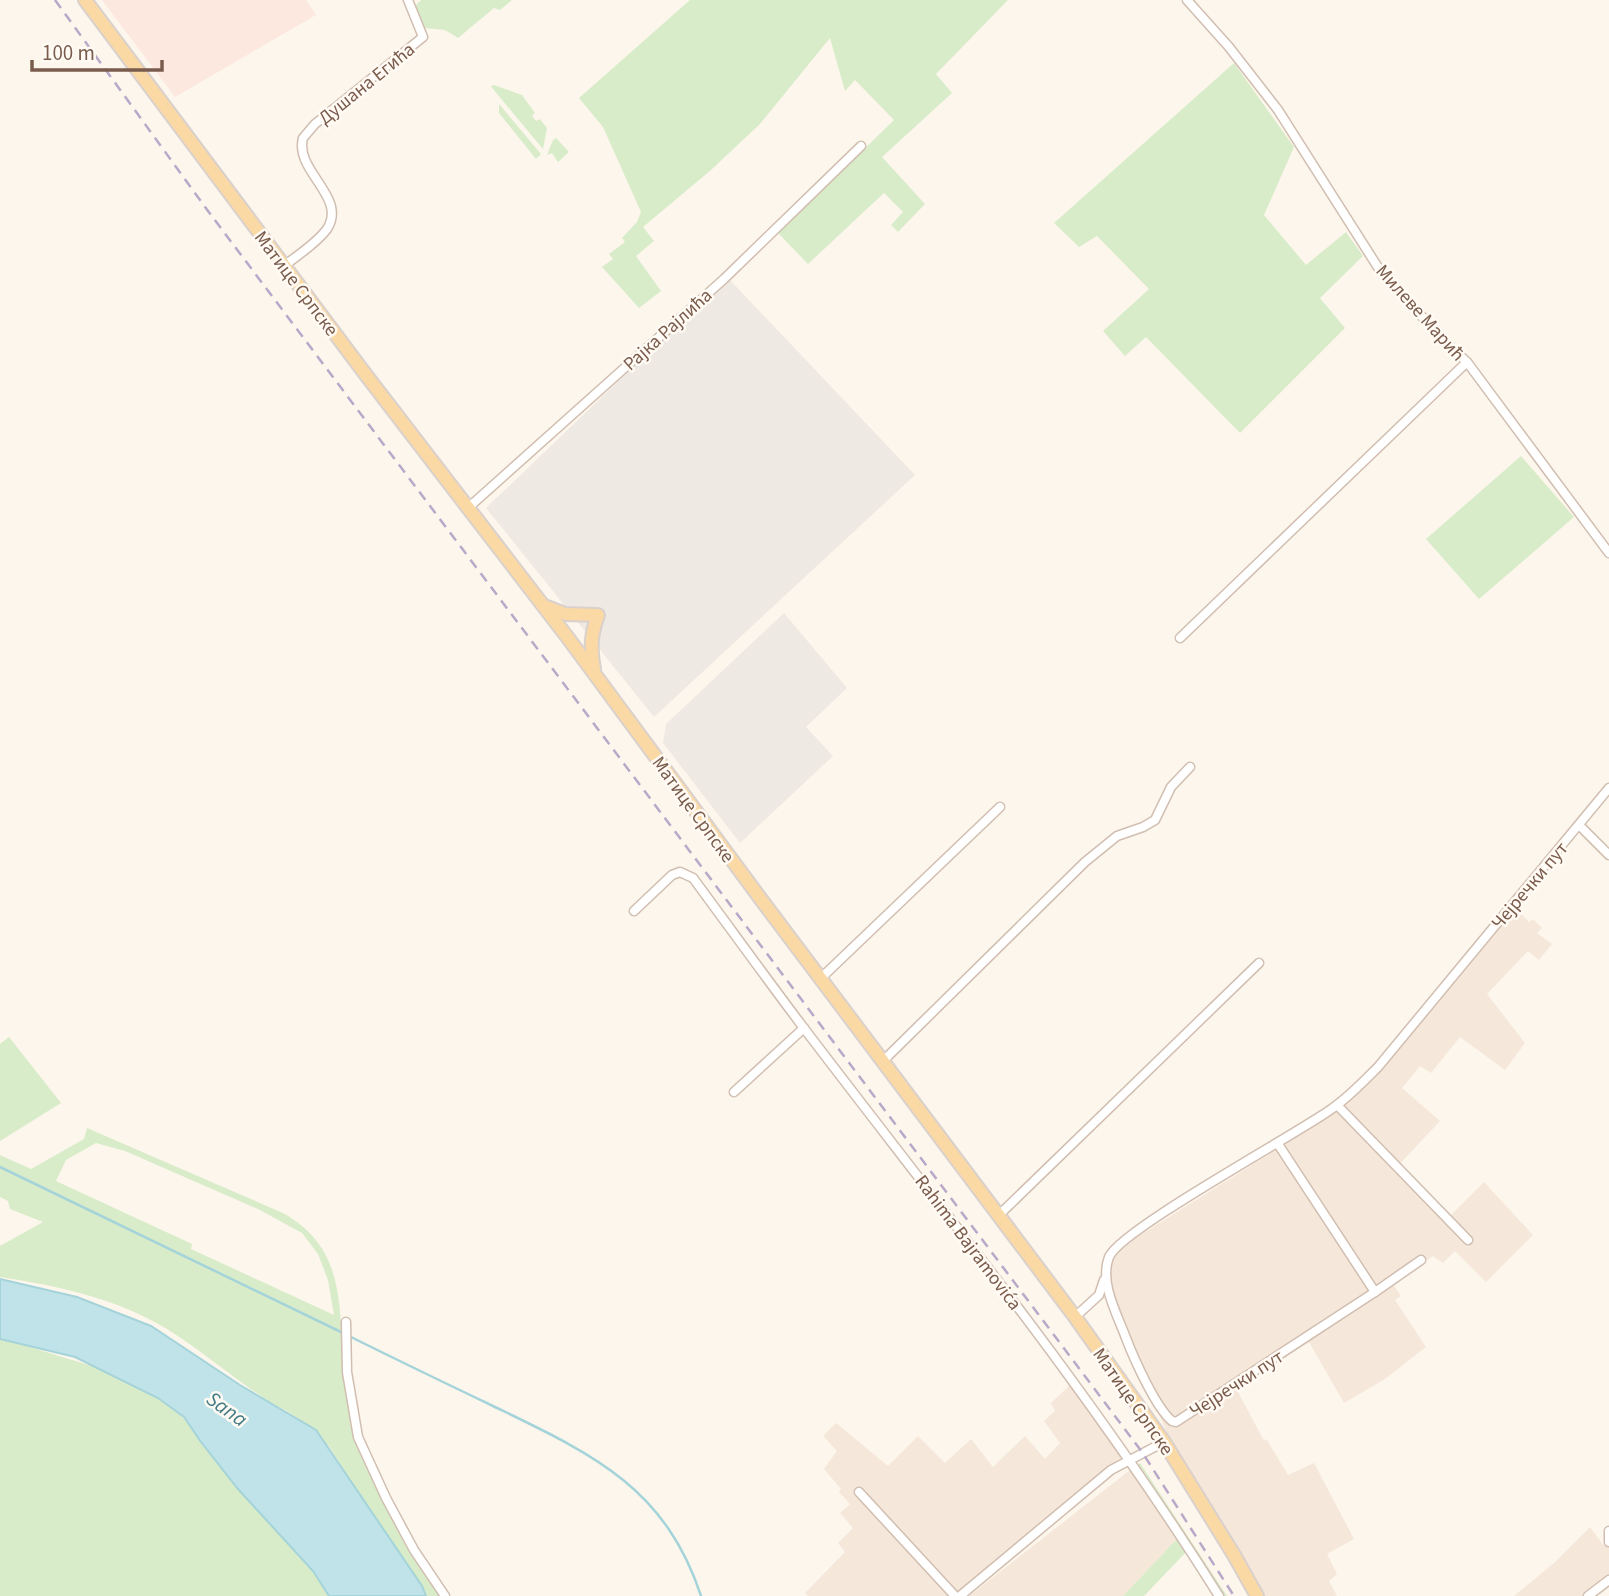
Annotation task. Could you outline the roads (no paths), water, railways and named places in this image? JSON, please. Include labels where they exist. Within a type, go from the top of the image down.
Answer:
[{"type":"main road","name":"Матице Српске","points":[[85,0],[366,376],[544,606],[1075,1317],[1164,1442],[1234,1555],[1256,1596]]},
{"type":"main road","points":[[544,606],[565,614],[598,615],[591,633],[590,645],[595,674]]},
{"type":"street","name":"Душана Егића","points":[[285,265],[325,232],[331,217],[330,202],[303,155],[303,138],[315,124],[423,37],[408,0]]},
{"type":"street","name":"Милеве Мaрић","points":[[1187,0],[1229,47],[1278,110],[1379,269],[1467,362],[1609,553]]},
{"type":"street","name":"Рајка Рајлића","points":[[469,507],[724,279],[861,146]]},
{"type":"street","points":[[1180,638],[1467,362]]},
{"type":"street","points":[[883,1061],[1085,862],[1118,836],[1155,820],[1171,787],[1190,768]]},
{"type":"street","name":"Чејречки пут","points":[[1421,1260],[1176,1422],[1169,1419],[1158,1404],[1129,1346],[1105,1277],[1110,1254],[1117,1245],[1337,1105],[1378,1067],[1609,788]]},
{"type":"street","points":[[820,979],[1000,807]]},
{"type":"street","points":[[1579,825],[1609,855]]},
{"type":"street","name":"Rahima Bajramovića","points":[[634,911],[672,875],[680,872],[693,878],[804,1028],[1067,1371],[1130,1458],[1219,1596]]},
{"type":"street","points":[[999,1214],[1259,963]]},
{"type":"street","points":[[734,1092],[804,1028]]},
{"type":"street","points":[[1337,1105],[1468,1240]]},
{"type":"street","points":[[1278,1144],[1374,1292]]},
{"type":"street","points":[[1075,1317],[1099,1295],[1105,1277]]},
{"type":"street","points":[[346,1322],[351,1404],[358,1437],[414,1550],[445,1596]]},
{"type":"street","points":[[859,1492],[957,1596],[1130,1458],[1164,1442]]},
{"type":"street","points":[[1609,1531],[1609,1542]]},
{"type":"street","points":[[1588,1596],[1609,1580]]},
{"type":"water","name":"Sana","points":[[0,1279],[77,1297],[151,1326],[240,1385],[316,1430],[422,1586],[426,1596],[329,1596],[313,1571],[238,1489],[184,1417],[158,1398],[75,1357],[0,1339]]},
{"type":"waterway","points":[[0,1167],[343,1333]]},
{"type":"waterway","points":[[349,1336],[561,1440],[620,1477],[645,1500],[667,1527],[686,1558],[701,1596]]},
{"type":"railway","points":[[55,0],[208,211],[1142,1452],[1234,1596]]}]
